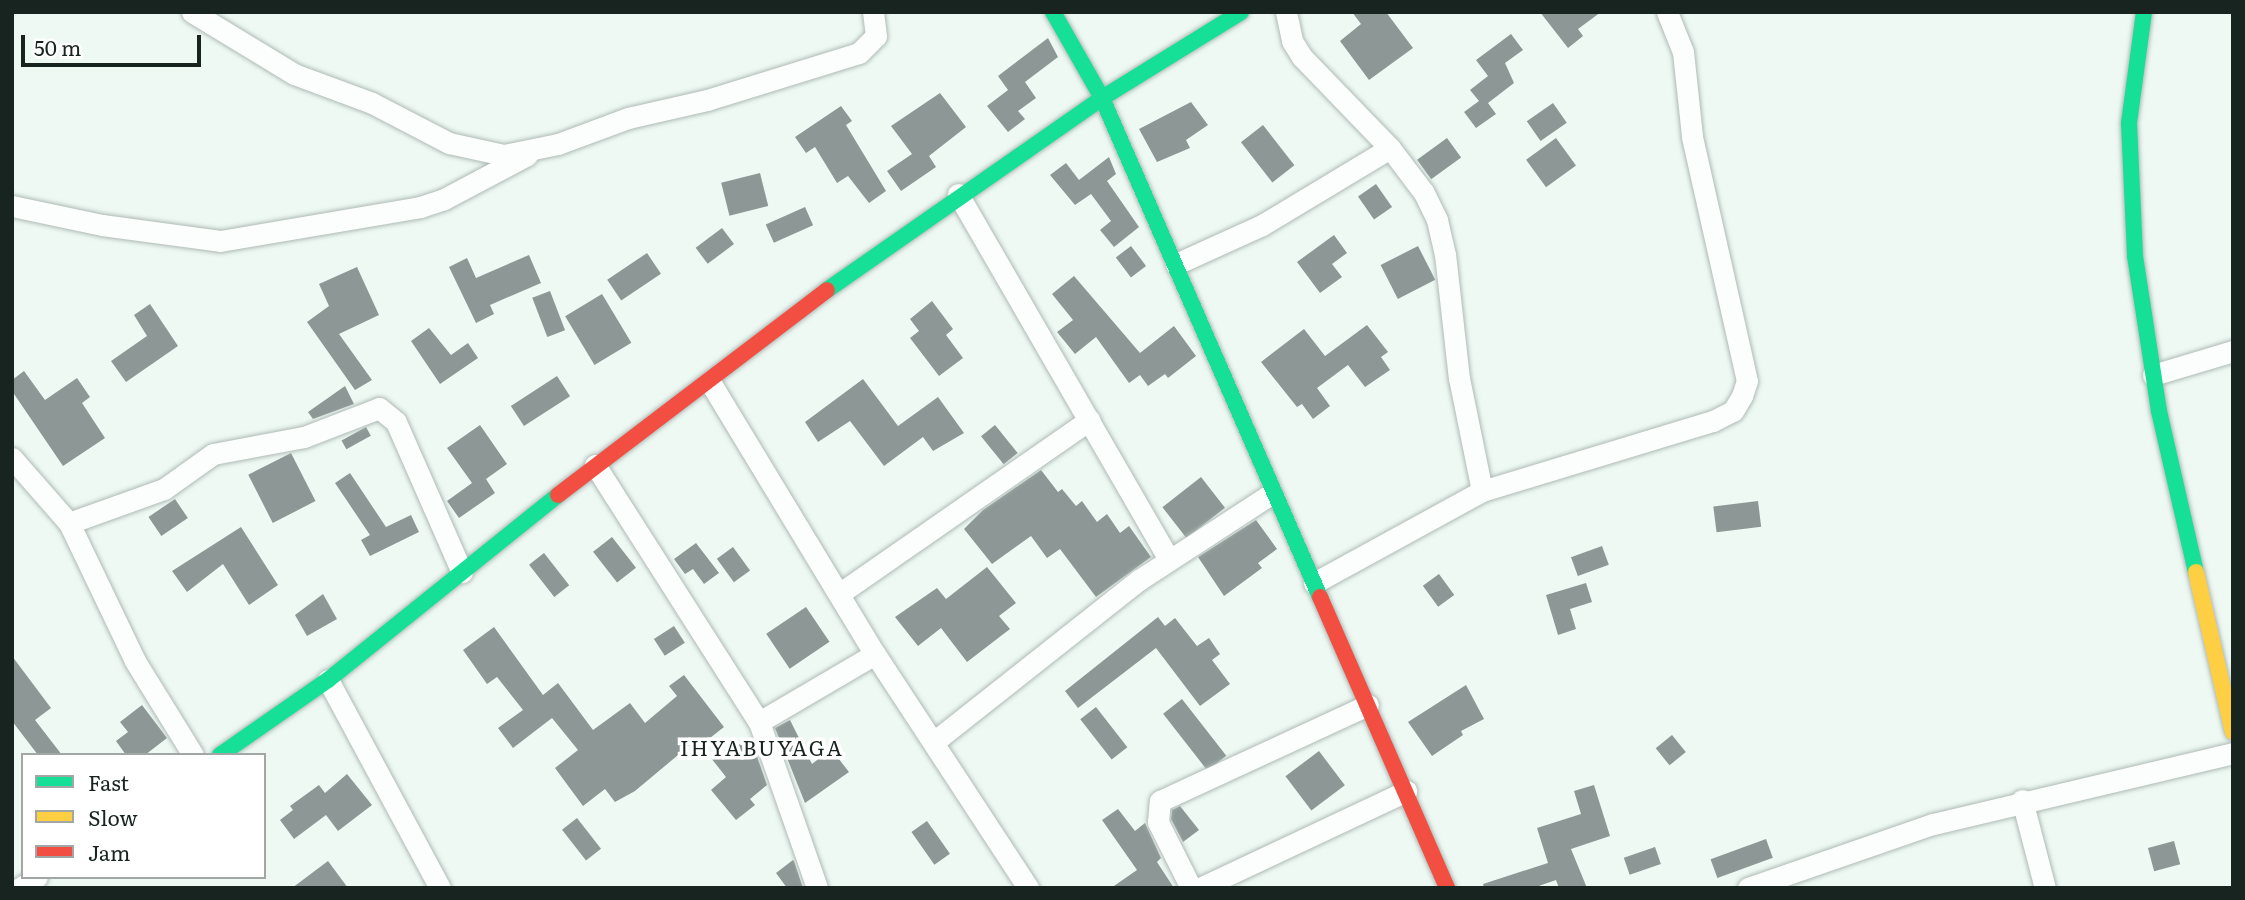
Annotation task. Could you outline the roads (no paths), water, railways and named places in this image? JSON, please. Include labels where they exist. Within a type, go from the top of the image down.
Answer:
[{"type":"street","points":[[192,12],[293,74],[372,103],[449,143],[504,155],[535,149],[628,118],[707,100],[859,53],[876,36],[873,12]]},
{"type":"street","points":[[1053,12],[1102,98],[1176,264],[1271,494],[1314,583],[1447,888]]},
{"type":"street","points":[[223,753],[328,681],[595,465],[710,382],[958,194],[1102,98],[1241,12]]},
{"type":"street","points":[[1286,12],[1292,41],[1302,57],[1390,148],[1424,193],[1437,220],[1447,268],[1461,391],[1482,491]]},
{"type":"street","points":[[1314,583],[1482,491],[1713,421],[1732,411],[1742,396],[1747,381],[1692,136],[1683,52],[1667,12]]},
{"type":"street","points":[[2144,12],[2129,123],[2135,256],[2153,375],[2229,693],[2233,732]]},
{"type":"street","points":[[1176,264],[1262,225],[1390,148]]},
{"type":"street","points":[[12,206],[102,225],[220,240],[420,206],[467,188],[535,149]]},
{"type":"street","points":[[958,194],[1169,559]]},
{"type":"street","points":[[2153,375],[2233,351]]},
{"type":"street","points":[[710,382],[875,654],[935,741],[1028,888]]},
{"type":"street","points":[[69,523],[164,489],[213,454],[304,437],[379,408],[396,422],[462,572]]},
{"type":"street","points":[[839,594],[1089,420]]},
{"type":"street","points":[[12,458],[69,523],[135,660],[192,753]]},
{"type":"street","points":[[595,465],[656,567],[759,722],[817,888]]},
{"type":"street","points":[[935,741],[1169,559],[1271,494]]},
{"type":"street","points":[[759,722],[875,654]]},
{"type":"street","points":[[328,681],[440,888]]},
{"type":"street","points":[[1191,888],[1158,822],[1160,802],[1368,705]]},
{"type":"street","points":[[1748,888],[1933,824],[2022,800],[2233,754]]},
{"type":"street","points":[[1199,888],[1406,791]]},
{"type":"street","points":[[2022,800],[2045,888]]},
{"type":"district","name":"IHYABUYAGA","points":[[762,747]]}]
